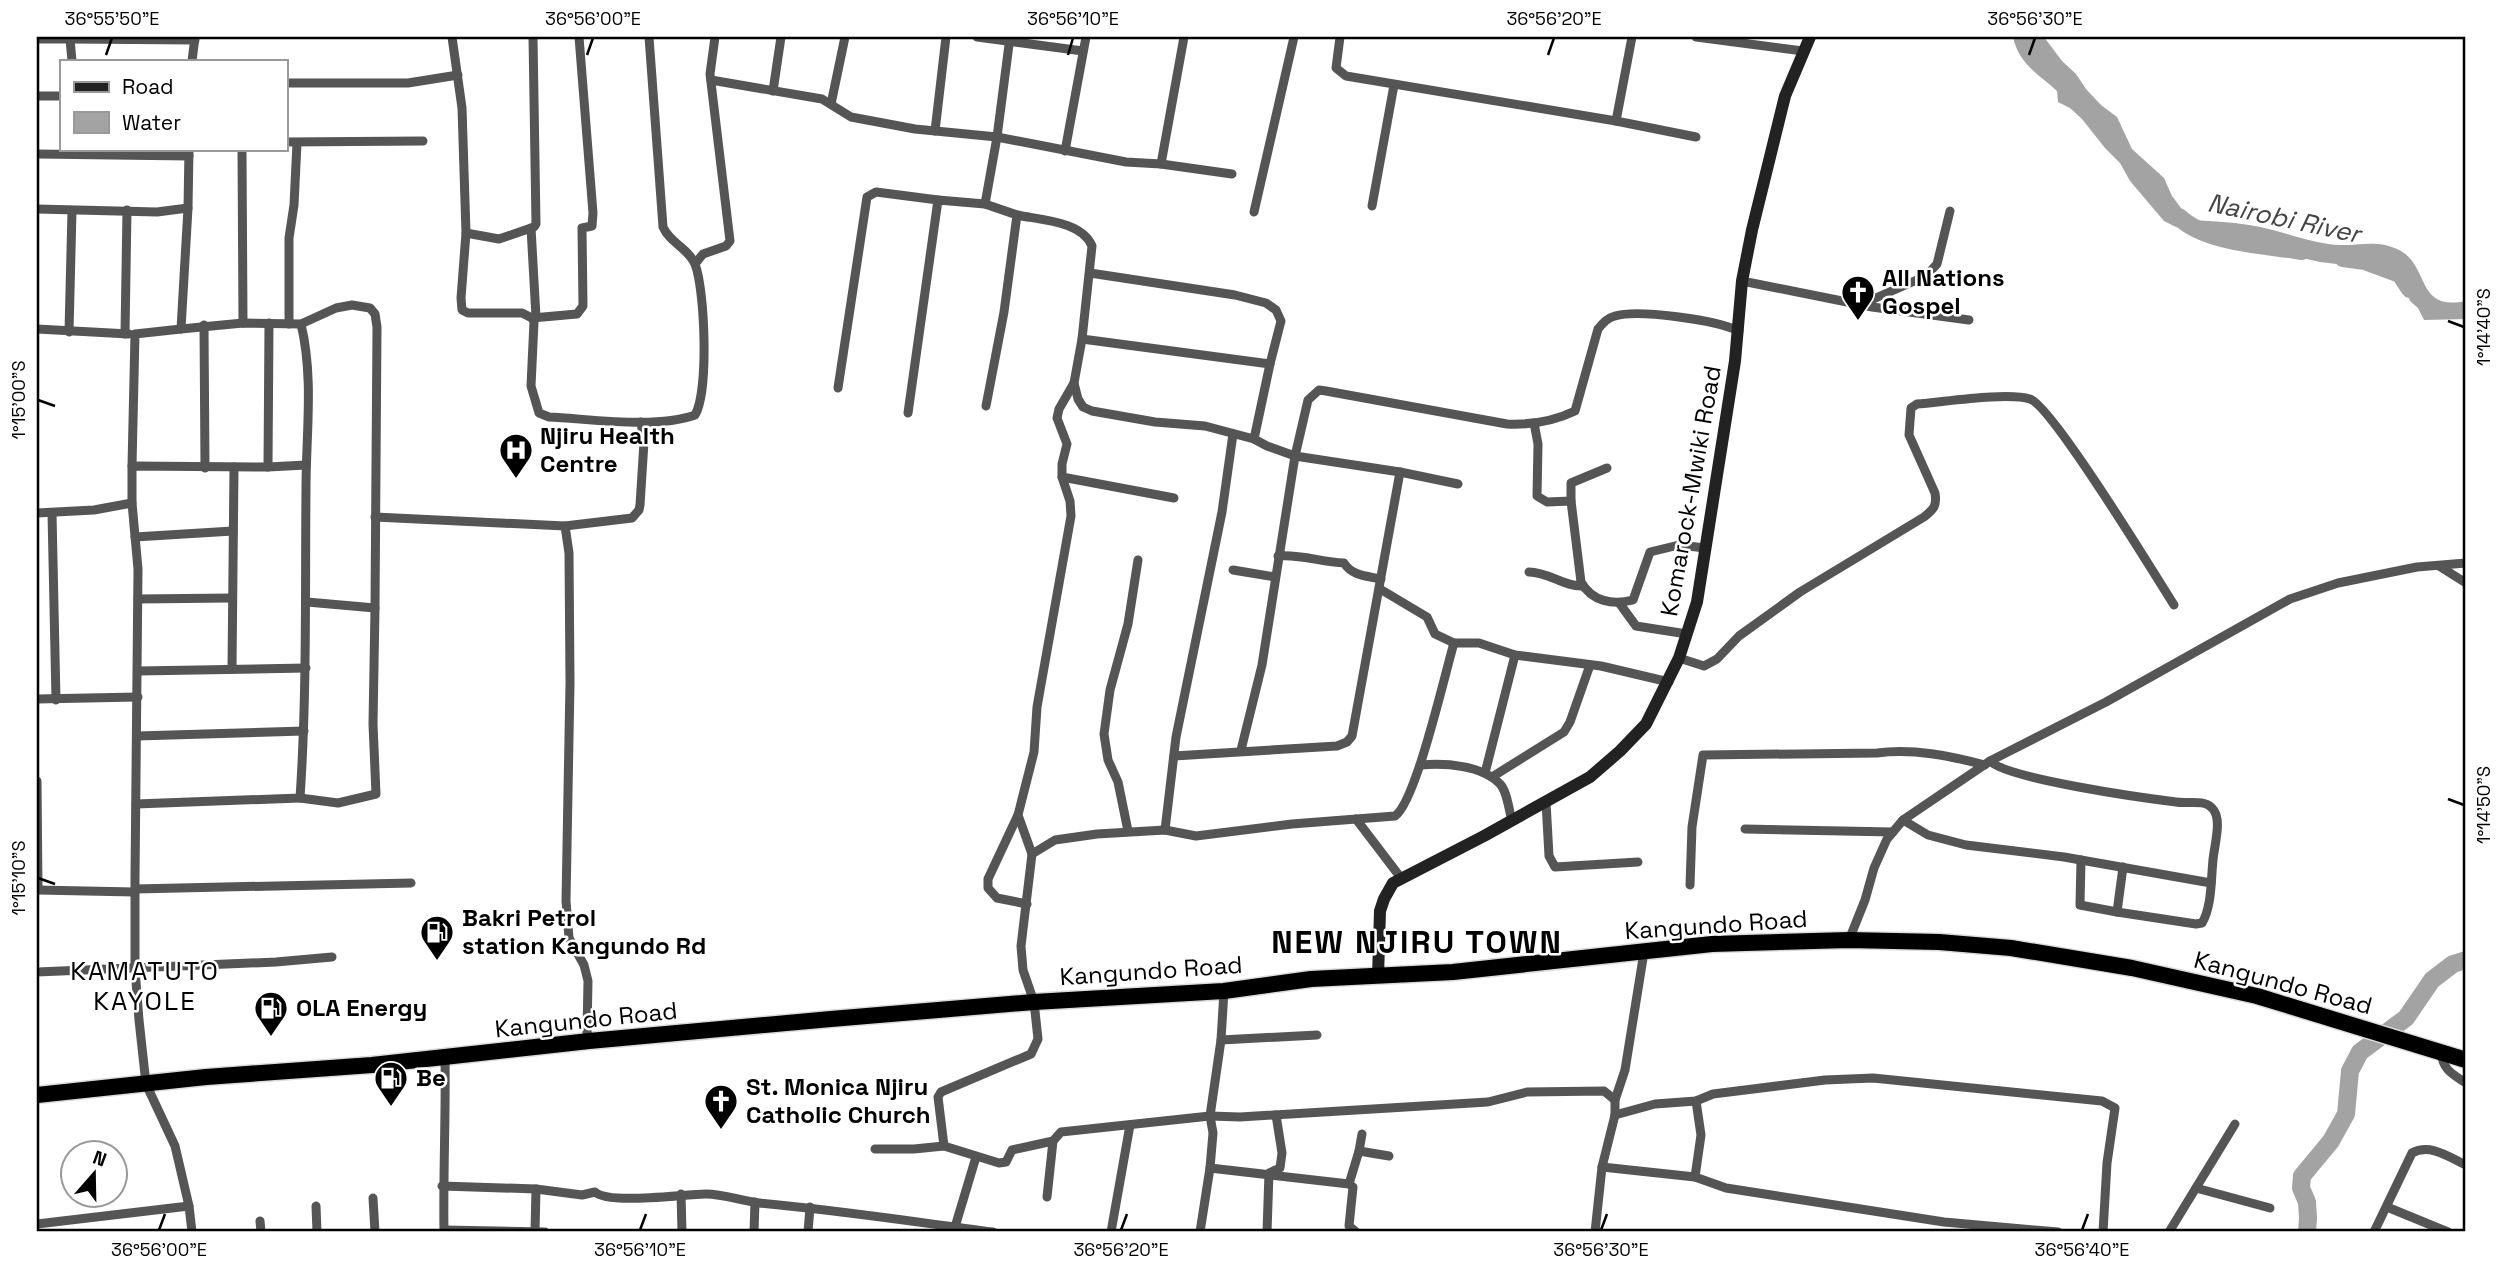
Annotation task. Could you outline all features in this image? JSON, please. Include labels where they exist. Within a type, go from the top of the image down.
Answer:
[{"type":"highway","name":"Kangundo Road","points":[[37,1096],[206,1077],[445,1058],[589,1041],[1034,1002],[1224,991],[1311,979],[1378,977],[1516,966],[1712,944],[1849,940],[1939,942],[1999,947],[2132,968],[2251,994],[2466,1060]]},
{"type":"main road","name":"Komarock-Mwiki Road","points":[[1378,977],[1380,911],[1389,888],[1401,878],[1546,803],[1590,777],[1646,724],[1669,682],[1697,602],[1739,331],[1742,281],[1764,178],[1785,96],[1810,37]]},
{"type":"street","points":[[452,37],[462,108],[466,233],[462,310],[468,313],[523,313],[534,318],[578,314],[583,306],[582,228],[592,226],[593,214],[579,37]]},
{"type":"street","points":[[466,233],[499,239],[536,224],[533,37]]},
{"type":"street","points":[[531,228],[534,318],[531,386],[540,413],[550,417],[641,422],[695,415],[700,407],[704,299],[695,264],[687,253],[670,239],[663,227],[649,37]]},
{"type":"street","points":[[695,264],[703,254],[726,246],[730,241],[711,80],[715,37]]},
{"type":"street","points":[[773,91],[782,37]]},
{"type":"street","points":[[831,104],[845,37]]},
{"type":"street","points":[[935,131],[946,37]]},
{"type":"street","points":[[978,37],[1083,51]]},
{"type":"street","points":[[1065,151],[1086,37]]},
{"type":"street","points":[[1161,164],[1184,37]]},
{"type":"street","points":[[1254,212],[1294,37]]},
{"type":"street","points":[[1340,37],[1336,68],[1346,76],[1696,137]]},
{"type":"street","points":[[1616,121],[1632,37]]},
{"type":"street","points":[[1696,37],[1803,51]]},
{"type":"street","points":[[37,39],[195,38],[192,60]]},
{"type":"street","points":[[70,39],[72,60]]},
{"type":"street","points":[[985,204],[998,137],[1009,40]]},
{"type":"street","points":[[287,83],[408,83],[457,75]]},
{"type":"street","points":[[711,80],[822,99],[851,117],[935,131],[998,137],[1126,162],[1233,174]]},
{"type":"street","points":[[1372,206],[1394,85]]},
{"type":"street","points":[[37,96],[60,96]]},
{"type":"street","points":[[287,142],[423,141]]},
{"type":"street","points":[[289,324],[289,238],[294,205],[297,143]]},
{"type":"street","points":[[242,150],[243,323]]},
{"type":"street","points":[[37,154],[189,152],[181,329]]},
{"type":"street","points":[[838,388],[867,197],[876,192],[985,204],[1017,215],[1072,227],[1082,233],[1092,246],[1082,340],[1074,383],[1059,409],[1057,418],[1067,444],[1062,477],[1070,502],[1071,516],[1037,706],[1034,752],[1018,815],[988,878],[988,888],[997,898],[1027,904]]},
{"type":"street","points":[[908,413],[938,200]]},
{"type":"street","points":[[37,209],[157,212],[188,208]]},
{"type":"street","points":[[127,210],[132,503],[138,599],[135,969],[146,1084],[175,1146],[192,1232]]},
{"type":"street","points":[[69,332],[72,211]]},
{"type":"street","points":[[1861,304],[1926,276],[1933,270],[1937,264],[1950,211]]},
{"type":"street","points":[[986,406],[1004,312],[1017,215]]},
{"type":"street","points":[[1090,273],[1236,295],[1266,303],[1276,310],[1281,321],[1254,439]]},
{"type":"street","points":[[1742,281],[1861,304],[1969,320]]},
{"type":"street","points":[[37,329],[130,334],[204,325],[301,324],[329,311],[352,305],[370,308],[375,314],[373,724],[376,794],[338,803],[300,798],[136,804]]},
{"type":"street","points":[[1241,750],[1262,665],[1295,456],[1308,400],[1319,390],[1507,424],[1534,424],[1575,411],[1598,329],[1605,320],[1615,315],[1686,318],[1739,331]]},
{"type":"street","points":[[268,467],[269,323]]},
{"type":"street","points":[[300,798],[307,602],[307,372],[306,346],[301,324]]},
{"type":"street","points":[[204,325],[205,467]]},
{"type":"street","points":[[1082,340],[1270,364]]},
{"type":"street","points":[[1074,383],[1083,407],[1092,411],[1155,422],[1205,426],[1254,439],[1295,456],[1458,484]]},
{"type":"street","points":[[1679,658],[1704,666],[1717,659],[1739,636],[1800,592],[1934,509],[1935,493],[1909,435],[1909,415],[1911,408],[1917,404],[2004,397],[2035,401],[2092,477],[2174,605]]},
{"type":"street","points":[[375,517],[565,526],[632,518],[640,505],[644,454],[641,422]]},
{"type":"street","points":[[1534,424],[1538,452],[1537,496],[1547,502],[1571,500]]},
{"type":"street","points":[[1165,830],[1174,756],[1222,512],[1233,434]]},
{"type":"street","points":[[132,466],[306,466]]},
{"type":"street","points":[[233,669],[234,467]]},
{"type":"street","points":[[1606,468],[1571,483],[1583,586],[1594,596],[1619,604],[1633,600],[1650,552],[1679,545],[1705,548]]},
{"type":"street","points":[[1174,756],[1337,746],[1347,742],[1352,736],[1400,472]]},
{"type":"street","points":[[1062,477],[1174,498]]},
{"type":"street","points":[[37,513],[94,510],[132,503]]},
{"type":"street","points":[[52,513],[56,700]]},
{"type":"street","points":[[565,526],[569,553],[570,683],[566,901],[569,938],[584,965],[588,981],[589,1041]]},
{"type":"street","points":[[135,537],[233,531]]},
{"type":"street","points":[[1278,556],[1300,554],[1327,563],[1344,563],[1349,571],[1380,584],[1427,617],[1435,635],[1454,643],[1479,643],[1515,655],[1626,670],[1669,682]]},
{"type":"street","points":[[1128,831],[1118,782],[1108,760],[1104,734],[1111,690],[1128,624],[1138,559]]},
{"type":"street","points":[[1849,940],[1887,839],[1903,820],[1987,763],[2106,702],[2290,599],[2338,583],[2438,565],[2466,563]]},
{"type":"street","points":[[2438,565],[2466,583]]},
{"type":"street","points":[[1233,570],[1275,577]]},
{"type":"street","points":[[1529,572],[1540,572],[1571,586],[1583,586]]},
{"type":"street","points":[[138,599],[232,598]]},
{"type":"street","points":[[307,602],[374,608]]},
{"type":"street","points":[[1619,604],[1636,626],[1687,634]]},
{"type":"street","points":[[1032,854],[1064,837],[1165,830],[1196,836],[1399,814],[1421,765],[1454,643]]},
{"type":"street","points":[[1489,775],[1515,655]]},
{"type":"street","points":[[1489,775],[1564,733],[1590,665]]},
{"type":"street","points":[[138,671],[306,667]]},
{"type":"street","points":[[37,699],[138,697]]},
{"type":"street","points":[[136,736],[304,731]]},
{"type":"street","points":[[1690,885],[1692,827],[1703,755],[1898,751],[1957,757],[2040,778],[2167,801],[2201,802],[2212,807],[2217,817],[2206,917],[2196,924],[2080,905],[2081,860]]},
{"type":"street","points":[[1421,765],[1436,764],[1489,775],[1502,785],[1512,821]]},
{"type":"street","points":[[37,781],[38,890],[135,891],[411,883]]},
{"type":"street","points":[[1546,803],[1549,856],[1555,867],[1638,862]]},
{"type":"street","points":[[944,1146],[938,1097],[949,1088],[1031,1054],[1038,1039],[1034,1002],[1023,970],[1021,946],[1032,854],[1018,815]]},
{"type":"street","points":[[1356,819],[1401,878]]},
{"type":"street","points":[[1903,820],[1928,835],[1966,845],[2081,860],[2211,883]]},
{"type":"street","points":[[1745,829],[1893,832]]},
{"type":"street","points":[[2117,912],[2123,867]]},
{"type":"street","points":[[1595,1232],[1602,1167],[1615,1115],[1615,1100],[1625,1070],[1644,952]]},
{"type":"street","points":[[37,972],[276,962],[332,957]]},
{"type":"street","points":[[1200,1232],[1210,1168],[1213,1133],[1210,1116],[1221,1040],[1224,991]]},
{"type":"street","points":[[1221,1040],[1317,1035]]},
{"type":"street","points":[[2441,1051],[2446,1071],[2466,1083]]},
{"type":"street","points":[[445,1058],[446,1114],[442,1186],[444,1231],[545,1232]]},
{"type":"street","points":[[1615,1115],[1655,1104],[1696,1101],[1730,1091],[1825,1080],[1873,1079],[2110,1103],[2115,1108],[2107,1163],[2103,1232]]},
{"type":"street","points":[[1047,1197],[1053,1141],[1061,1132],[1210,1116],[1276,1115],[1488,1102],[1538,1091],[1604,1091],[1615,1100]]},
{"type":"street","points":[[1695,1177],[1701,1135],[1696,1101]]},
{"type":"street","points":[[1269,1173],[1280,1167],[1276,1115]]},
{"type":"street","points":[[2169,1232],[2235,1124]]},
{"type":"street","points":[[1111,1232],[1130,1125]]},
{"type":"street","points":[[1349,1184],[1362,1134]]},
{"type":"street","points":[[875,1149],[944,1146],[999,1163],[1006,1162],[1012,1150],[1053,1141]]},
{"type":"street","points":[[2374,1232],[2412,1153],[2420,1148],[2427,1148],[2466,1165]]},
{"type":"street","points":[[1359,1150],[1389,1156]]},
{"type":"street","points":[[955,1227],[976,1157]]},
{"type":"street","points":[[1602,1167],[1695,1177],[1726,1188],[1931,1220],[2057,1232]]},
{"type":"street","points":[[1210,1168],[1349,1184],[1353,1187],[1349,1226],[1356,1232]]},
{"type":"street","points":[[1267,1232],[1269,1173]]},
{"type":"street","points":[[442,1186],[536,1189],[582,1195],[595,1192],[615,1199],[712,1194],[755,1202],[993,1232]]},
{"type":"street","points":[[2196,1188],[2270,1208]]},
{"type":"street","points":[[535,1232],[536,1189]]},
{"type":"street","points":[[681,1194],[682,1232]]},
{"type":"street","points":[[373,1198],[375,1232]]},
{"type":"street","points":[[754,1232],[755,1202]]},
{"type":"street","points":[[37,1224],[189,1206]]},
{"type":"street","points":[[316,1206],[317,1232]]},
{"type":"street","points":[[808,1232],[810,1207]]},
{"type":"street","points":[[2388,1207],[2448,1232]]},
{"type":"street","points":[[260,1221],[261,1232]]},
{"type":"water","points":[[2013,37],[2044,37],[2086,89],[2117,117],[2132,149],[2164,178],[2172,196],[2190,220],[2249,225],[2328,244],[2380,244],[2397,249],[2408,256],[2430,293],[2438,300],[2450,303],[2466,301],[2466,319],[2424,320],[2418,308],[2410,301],[2404,284],[2386,262],[2345,265],[2320,262],[2298,257],[2278,247],[2233,232],[2176,227],[2164,221],[2082,119],[2058,102],[2057,91],[2024,61]]},
{"type":"waterway","name":"Nairobi River","points":[[2179,217],[2191,226],[2220,238],[2302,251]]},
{"type":"waterway","name":"Nairobi River","points":[[2343,258],[2365,261],[2400,274],[2410,289]]},
{"type":"waterway","points":[[2307,1232],[2307,1202],[2301,1188],[2302,1176],[2331,1141],[2346,1114],[2350,1071],[2360,1052],[2406,1018],[2432,980],[2453,964],[2466,960]]},
{"type":"place","name":"All Nations Gospel","points":[[1858,322]]},
{"type":"place","name":"Njiru Health Centre","points":[[516,480]]},
{"type":"place","name":"Bakri Petrol station Kangundo Rd","points":[[437,962]]},
{"type":"place","name":"OLA Energy","points":[[271,1038]]},
{"type":"place","name":"Be","points":[[391,1108]]},
{"type":"place","name":"St. Monica Njiru Catholic Church","points":[[721,1131]]},
{"type":"district","name":"NEW NJIRU TOWN","points":[[1417,942]]},
{"type":"district","name":"KAMATUTO KAYOLE","points":[[145,986]]}]
